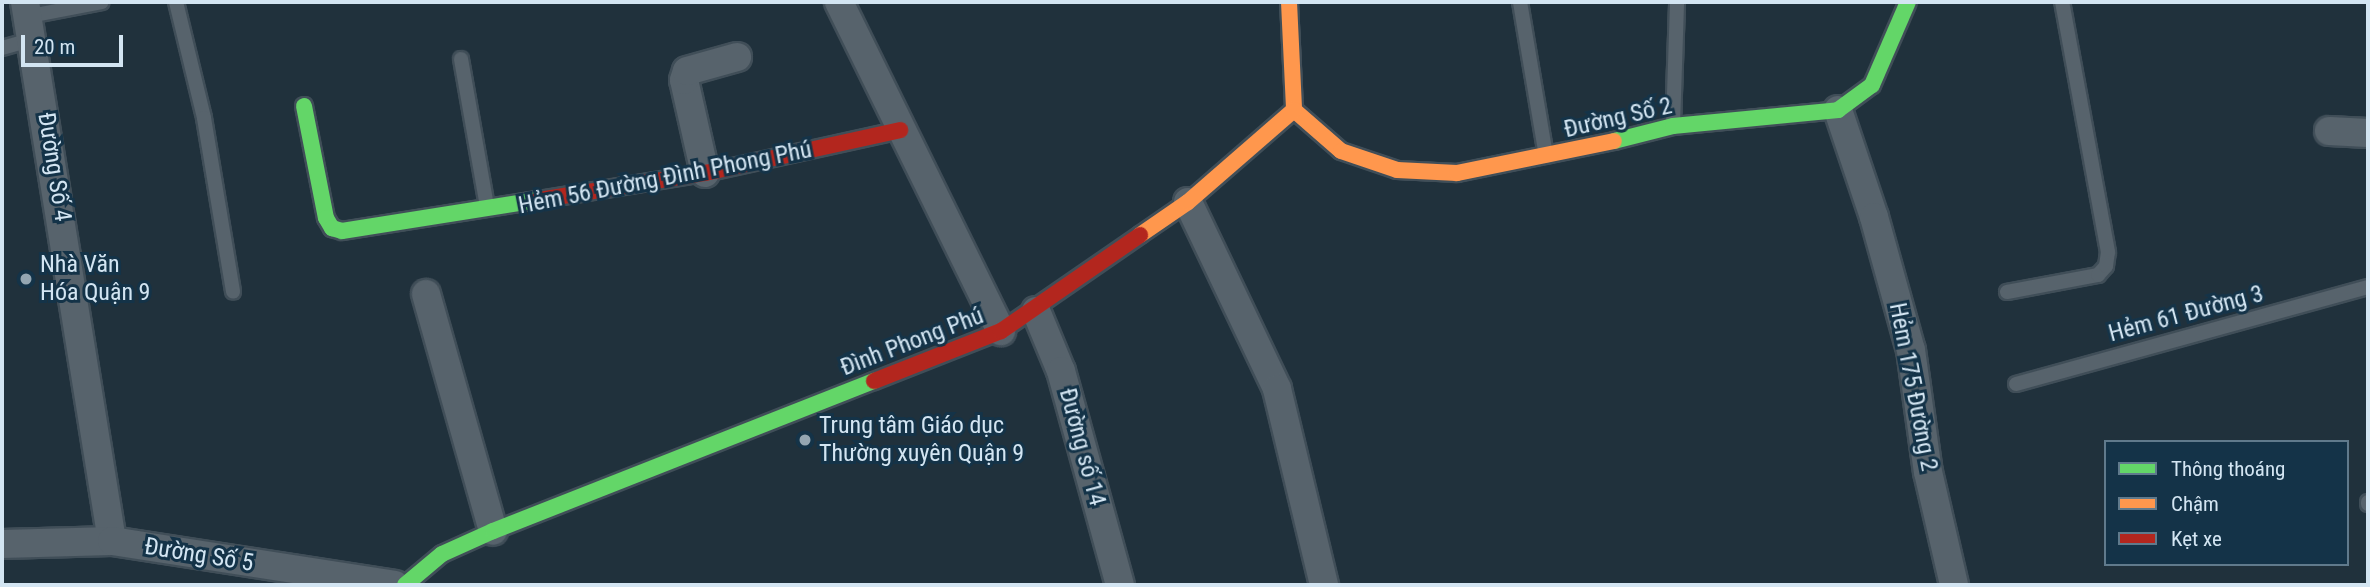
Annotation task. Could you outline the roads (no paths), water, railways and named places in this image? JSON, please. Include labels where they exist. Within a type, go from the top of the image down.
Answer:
[{"type":"street","points":[[839,2],[1001,331]]},
{"type":"street","points":[[1289,2],[1294,110]]},
{"type":"street","points":[[1838,110],[1872,85],[1908,2]]},
{"type":"street","name":"Đường Số 4","points":[[30,19],[112,541]]},
{"type":"street","points":[[705,173],[684,80],[687,71],[737,57]]},
{"type":"street","name":"Hẻm 56 Đường Đình Phong Phú","points":[[304,106],[320,197],[332,228],[351,231],[488,211],[705,173],[900,130]]},
{"type":"street","name":"Đường Số 2","points":[[1294,110],[1341,151],[1397,170],[1457,173],[1546,158],[1673,126],[1838,110]]},
{"type":"street","name":"Đình Phong Phú","points":[[405,585],[442,554],[493,531],[1001,331],[1036,311],[1188,202],[1294,110]]},
{"type":"street","name":"Hẻm 175 Đường 2","points":[[1838,110],[1874,217],[1911,350],[1928,472],[1954,585]]},
{"type":"street","points":[[2329,131],[2368,133]]},
{"type":"street","points":[[1188,202],[1277,389],[1324,585]]},
{"type":"street","points":[[426,294],[493,531]]},
{"type":"street","name":"Đường số 14","points":[[1036,311],[1061,371],[1120,585]]},
{"type":"street","name":"Đường Số 5","points":[[2,544],[112,541],[396,585]]},
{"type":"lane","points":[[2,48],[30,19],[102,2]]},
{"type":"lane","points":[[176,2],[204,118],[233,292]]},
{"type":"lane","points":[[1520,2],[1546,158]]},
{"type":"lane","points":[[1673,126],[1677,2]]},
{"type":"lane","points":[[2007,292],[2098,275],[2106,265],[2108,252],[2062,2]]},
{"type":"lane","points":[[461,59],[488,211]]},
{"type":"lane","name":"Hẻm 61 Đường 3","points":[[2016,384],[2368,287]]},
{"type":"place","name":"Nhà Văn Hóa Quận 9","points":[[26,279]]},
{"type":"place","name":"Trung tâm Giáo dục Thường xuyên Quận 9","points":[[805,440]]}]
